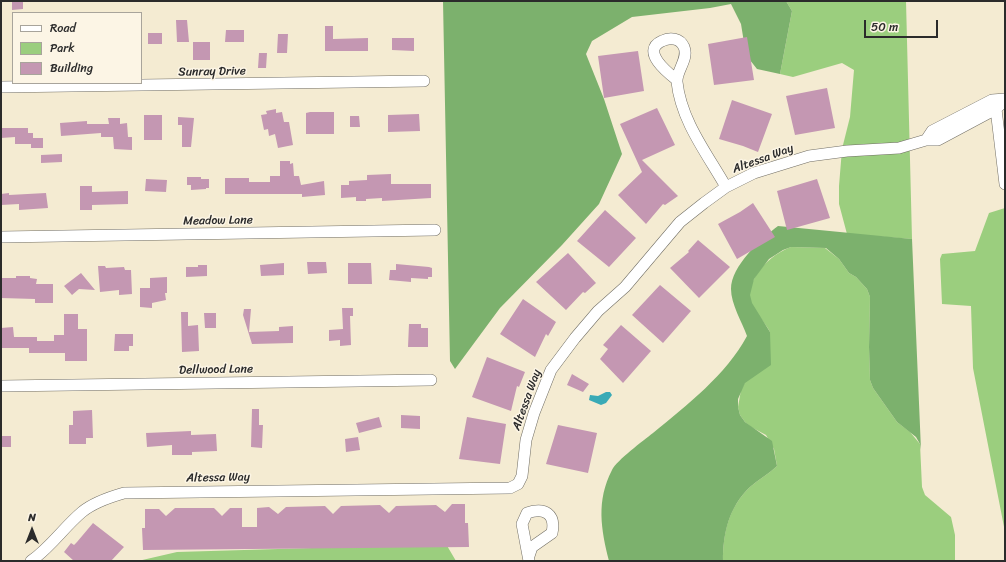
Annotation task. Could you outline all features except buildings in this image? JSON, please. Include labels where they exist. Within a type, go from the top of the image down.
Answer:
[{"type":"street","points":[[677,80],[680,98],[689,123],[726,187]]},
{"type":"street","name":"Sunray Drive","points":[[1,87],[424,81]]},
{"type":"street","name":"Altessa Way","points":[[926,140],[932,131],[992,100],[1005,99]]},
{"type":"street","name":"Altessa Way","points":[[31,561],[44,552],[83,511],[110,497],[124,493],[510,488],[518,484],[522,476],[526,440],[534,413],[551,370],[598,311],[625,287],[680,222],[726,187],[754,173],[809,156],[847,151],[899,148],[926,140],[938,140],[996,109],[1005,99]]},
{"type":"street","points":[[996,109],[1005,184]]},
{"type":"street","name":"Meadow Lane","points":[[1,237],[435,230]]},
{"type":"street","name":"Dellwood Lane","points":[[1,386],[431,380]]},
{"type":"green space","points":[[443,1],[786,1],[792,11],[780,74],[757,69],[746,55],[741,24],[731,4],[710,8],[632,17],[592,41],[586,54],[604,99],[622,154],[599,204],[562,245],[500,308],[455,369],[450,361]]},
{"type":"green space","points":[[786,1],[906,1],[912,239],[847,234],[839,204],[839,186],[842,149],[850,117],[854,70],[842,63],[793,77],[780,74],[792,11]]},
{"type":"green space","points":[[1005,208],[1005,532],[973,368],[971,306],[942,304],[940,259],[942,254],[975,251],[989,213]]},
{"type":"green space","points":[[778,226],[912,239],[921,450],[920,444],[916,437],[897,422],[873,388],[870,380],[870,297],[867,289],[856,277],[849,273],[839,259],[826,248],[791,247],[769,259],[754,279],[750,295],[752,303],[770,332],[771,365],[745,383],[738,399],[740,415],[745,422],[772,441],[777,466],[750,487],[737,503],[732,512],[726,531],[723,561],[609,561],[602,526],[602,504],[607,481],[612,470],[625,456],[705,389],[728,364],[738,350],[747,336],[731,295],[732,280],[741,262],[763,238]]},
{"type":"green space","points":[[791,247],[825,248],[839,259],[849,273],[856,277],[867,289],[870,297],[870,380],[873,388],[897,422],[910,432],[920,444],[922,487],[925,495],[951,517],[955,535],[955,561],[723,561],[726,530],[732,512],[737,503],[750,487],[777,466],[774,449],[766,435],[745,422],[740,415],[738,407],[741,390],[770,332],[751,303],[751,285],[755,277],[768,261],[783,250]]},
{"type":"green space","points":[[446,544],[456,561],[138,561],[177,552]]},
{"type":"water","points":[[606,392],[610,392],[612,395],[606,403],[601,405],[589,400],[590,395],[598,396]]}]
